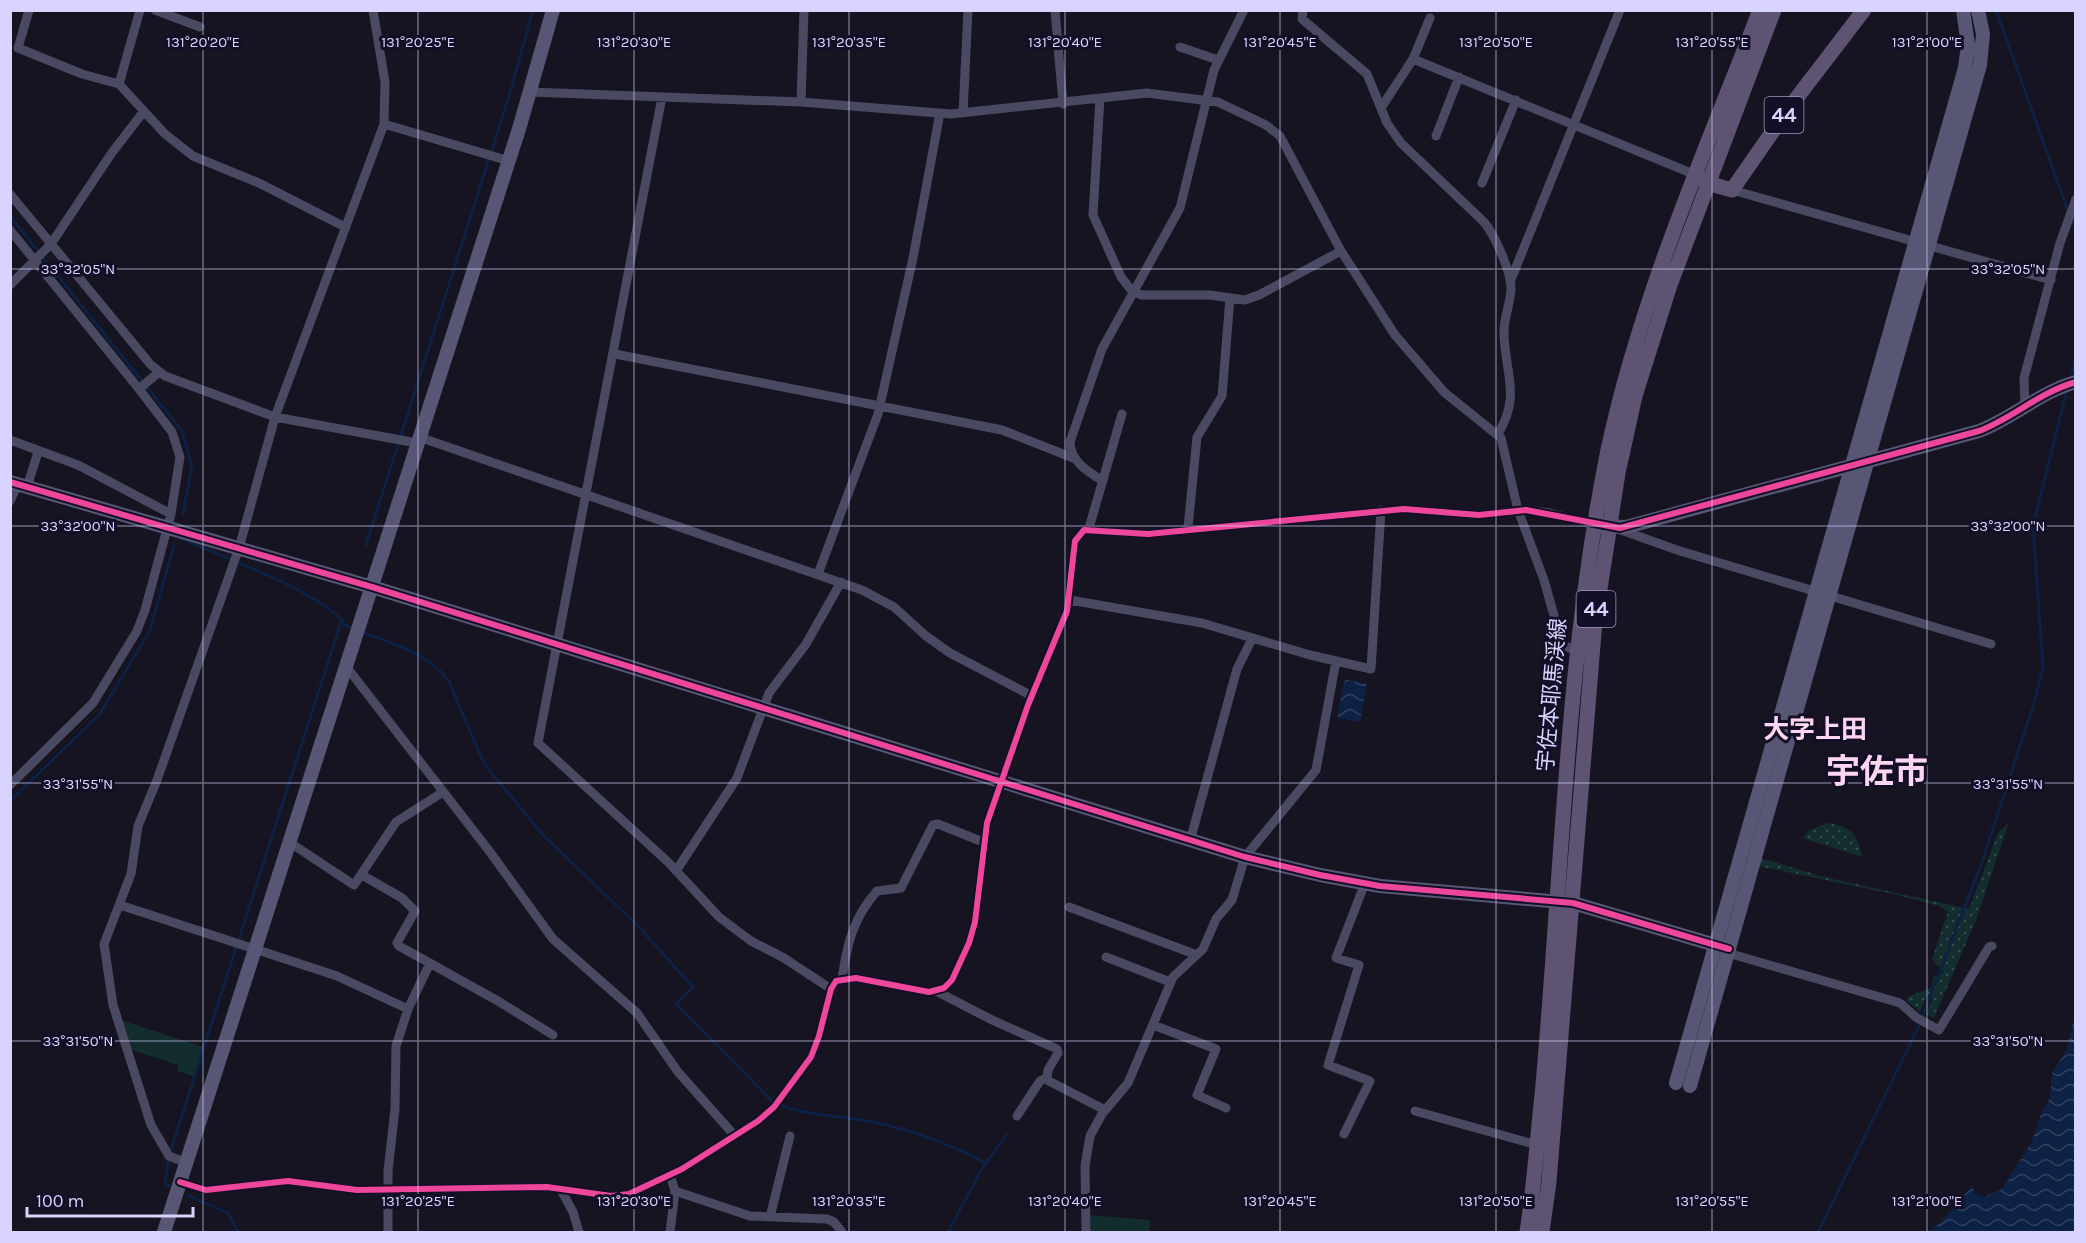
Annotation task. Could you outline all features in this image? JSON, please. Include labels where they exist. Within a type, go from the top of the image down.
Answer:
[{"type":"main road","name":"宇佐本耶馬渓線","points":[[1527,1233],[1606,527],[1609,448],[1633,355],[1701,179],[1760,10]]},
{"type":"main road","name":"宇佐本耶馬渓線","points":[[1701,179],[1774,10]]},
{"type":"main road","name":"44","points":[[1732,190],[1789,108],[1864,10]]},
{"type":"main road","points":[[1701,179],[1732,190]]},
{"type":"main road","name":"宇佐本耶馬渓線","points":[[1542,1233],[1565,902],[1577,652],[1606,527]]},
{"type":"street","points":[[29,10],[18,48],[82,74],[119,84],[174,142],[193,156],[259,183],[345,227]]},
{"type":"street","points":[[119,84],[140,10]]},
{"type":"street","points":[[154,10],[200,27]]},
{"type":"street","points":[[187,1163],[169,1156],[151,1125],[113,1005],[104,944],[131,874],[138,826],[157,780],[239,548],[275,417],[384,124],[385,82],[374,10]]},
{"type":"street","points":[[164,1233],[345,665],[509,162],[553,10]]},
{"type":"street","points":[[801,102],[804,10]]},
{"type":"street","points":[[963,113],[968,10]]},
{"type":"street","points":[[1055,10],[1063,104]]},
{"type":"street","points":[[1103,481],[1076,459],[1070,450],[1070,442],[1102,349],[1132,291],[1180,208],[1206,99],[1218,60],[1244,10]]},
{"type":"street","points":[[1303,10],[1302,19],[1367,74],[1381,108],[1401,143],[1488,226],[1510,282]]},
{"type":"street","points":[[1498,434],[1507,417],[1512,397],[1504,331],[1510,282],[1620,10]]},
{"type":"street","points":[[1823,593],[1867,462],[1966,61],[1968,30],[1963,10]]},
{"type":"street","points":[[1683,1084],[1724,949],[1823,593],[1852,466],[1980,66],[1983,34],[1978,10]]},
{"type":"street","points":[[1381,108],[1413,59],[1430,18]]},
{"type":"street","points":[[1180,47],[1218,60]]},
{"type":"street","points":[[1413,59],[1574,123],[1701,179]]},
{"type":"street","points":[[1436,136],[1459,77]]},
{"type":"street","points":[[530,92],[801,102],[940,114],[1063,104],[1147,93],[1206,99],[1243,112],[1280,136],[1341,251],[1406,350],[1444,392],[1498,434],[1504,448],[1518,510],[1544,580],[1560,637],[1564,645],[1577,652]]},
{"type":"street","points":[[662,97],[615,354],[585,496],[538,743],[676,871],[713,911],[743,935],[784,958],[831,989]]},
{"type":"street","points":[[1100,98],[1093,215],[1117,271],[1132,291],[1142,296],[1254,297],[1341,251]]},
{"type":"street","points":[[1482,183],[1516,100]]},
{"type":"street","points":[[10,285],[48,246],[111,154],[144,111]]},
{"type":"street","points":[[818,574],[880,406],[914,250],[940,114]]},
{"type":"street","points":[[384,124],[509,162]]},
{"type":"street","points":[[1732,190],[2051,280]]},
{"type":"street","points":[[10,194],[48,246],[157,374],[275,417],[418,440],[841,582],[888,603],[950,653],[1032,696]]},
{"type":"street","points":[[2025,407],[2023,382],[2076,199]]},
{"type":"street","points":[[10,230],[35,257],[140,388],[172,432],[179,449],[179,471],[169,521],[141,622],[99,695],[87,711],[10,785]]},
{"type":"street","points":[[1188,528],[1197,437],[1222,396],[1230,298]]},
{"type":"street","points":[[615,354],[1002,430],[1076,459]]},
{"type":"street","points":[[140,388],[157,374]]},
{"type":"street","points":[[1606,527],[1852,466],[1979,431],[2054,389],[2076,382]]},
{"type":"street","points":[[1089,528],[1122,414]]},
{"type":"street","points":[[10,440],[86,468],[169,521]]},
{"type":"street","points":[[10,501],[38,452]]},
{"type":"street","points":[[18,484],[169,521],[239,548],[1245,857],[1365,883],[1565,902],[1900,1003],[1917,1018],[1939,1030],[1989,947],[1992,946]]},
{"type":"street","points":[[936,991],[952,980],[969,943],[977,909],[983,842],[990,811],[1003,782],[1032,696],[1070,600],[1075,541],[1081,532],[1089,528],[1140,534],[1381,510],[1412,509],[1479,515],[1518,510],[1551,513],[1606,527],[1991,644]]},
{"type":"street","points":[[1070,600],[1184,619],[1371,669],[1381,510]]},
{"type":"street","points":[[676,871],[737,778],[769,693],[806,644],[841,582]]},
{"type":"street","points":[[1190,840],[1238,669],[1252,639]]},
{"type":"street","points":[[1086,1233],[1086,1154],[1090,1136],[1105,1110],[1128,1083],[1170,982],[1175,974],[1203,949],[1216,919],[1232,900],[1245,857],[1316,770],[1336,661]]},
{"type":"street","points":[[345,665],[553,939],[637,1013],[678,1072],[735,1136]]},
{"type":"street","points":[[289,842],[351,884],[357,884],[396,822],[443,792]]},
{"type":"street","points":[[842,979],[849,937],[858,915],[877,891],[901,888],[933,825],[938,824],[983,842]]},
{"type":"street","points":[[362,875],[392,891],[414,908],[414,915],[398,944],[553,1035]]},
{"type":"street","points":[[1344,1134],[1370,1081],[1328,1065],[1359,965],[1336,958],[1365,883]]},
{"type":"street","points":[[120,905],[254,951],[337,976],[408,1009]]},
{"type":"street","points":[[1069,907],[1197,955]]},
{"type":"street","points":[[1106,957],[1170,982]]},
{"type":"street","points":[[388,1233],[388,1190],[395,1109],[395,1053],[399,1030],[430,963]]},
{"type":"street","points":[[180,1182],[206,1190],[288,1180],[347,1189],[560,1188],[623,1196],[670,1175],[735,1136],[768,1112],[805,1067],[819,1036],[831,989],[842,979],[856,978],[916,992],[936,991],[992,1020],[1057,1049],[1058,1053],[1046,1078],[1040,1081],[1017,1116]]},
{"type":"street","points":[[1153,1025],[1216,1049],[1197,1095],[1226,1108]]},
{"type":"street","points":[[1046,1078],[1049,1083],[1105,1110]]},
{"type":"street","points":[[1415,1111],[1537,1145]]},
{"type":"street","points":[[770,1217],[790,1136]]},
{"type":"street","points":[[670,1175],[675,1191],[670,1233]]},
{"type":"street","points":[[560,1188],[573,1212],[579,1233]]},
{"type":"street","points":[[675,1191],[739,1214],[827,1219],[834,1222],[842,1233]]},
{"type":"green space","points":[[2009,822],[1976,920],[1934,1018],[1926,1014],[1932,999],[1926,996],[1920,1012],[1906,1001],[1908,997],[1932,987],[1933,977],[1944,972],[1932,959],[1948,912],[1939,906],[1898,895],[1758,866],[1761,858],[1824,877],[1969,909],[1998,833]]},
{"type":"green space","points":[[1828,823],[1848,829],[1856,837],[1862,857],[1802,838],[1810,830]]},
{"type":"green space","points":[[121,1020],[203,1047],[194,1076],[177,1071],[178,1065],[132,1050]]},
{"type":"green space","points":[[1089,1215],[1150,1220],[1149,1232],[1089,1232]]},
{"type":"water","points":[[1345,679],[1367,684],[1360,722],[1337,718]]},
{"type":"water","points":[[2075,1014],[2075,1232],[1928,1232],[1940,1223],[1972,1186],[1975,1192],[1984,1197],[2002,1189],[2032,1141],[2041,1114],[2050,1098],[2052,1073],[2067,1049]]},
{"type":"waterway","points":[[366,545],[509,96],[533,10]]},
{"type":"waterway","points":[[1996,10],[2068,211]]},
{"type":"waterway","points":[[10,216],[182,431],[192,466],[183,514]]},
{"type":"waterway","points":[[2072,220],[2076,229]]},
{"type":"waterway","points":[[2070,381],[2076,359]]},
{"type":"waterway","points":[[1818,1232],[1918,1028],[1981,865],[2034,703],[2043,668],[2033,526],[2067,390]]},
{"type":"waterway","points":[[178,537],[288,585],[328,608],[342,620]]},
{"type":"waterway","points":[[10,801],[100,714],[150,630],[174,546]]},
{"type":"waterway","points":[[169,1186],[165,1183],[169,1156],[342,619]]},
{"type":"waterway","points":[[341,623],[353,628]]},
{"type":"waterway","points":[[362,632],[398,645],[420,656],[441,671],[449,681],[480,755],[489,770],[544,836],[638,926],[693,987],[676,1004],[772,1101],[795,1110],[898,1128],[943,1143],[986,1163]]},
{"type":"waterway","points":[[948,1232],[982,1169],[1006,1135]]},
{"type":"waterway","points":[[187,1195],[228,1213],[238,1232]]},
{"type":"cycle path","points":[[180,1182],[206,1190],[288,1181],[357,1190],[547,1187],[611,1196],[629,1194],[682,1169],[758,1121],[774,1107],[811,1057],[831,989],[836,981],[856,978],[929,992],[944,988],[952,980],[969,943],[975,922],[987,823],[1028,705],[1067,611],[1075,541],[1084,530],[1148,534],[1404,509],[1479,515],[1526,510],[1620,528],[1979,431],[2050,392],[2076,382]]},
{"type":"cycle path","points":[[10,482],[372,587],[1245,857],[1320,875],[1380,886],[1573,903],[1729,949]]},
{"type":"district","name":"大字上田","points":[[1815,729]]},
{"type":"district","name":"宇佐市","points":[[1877,772]]}]
